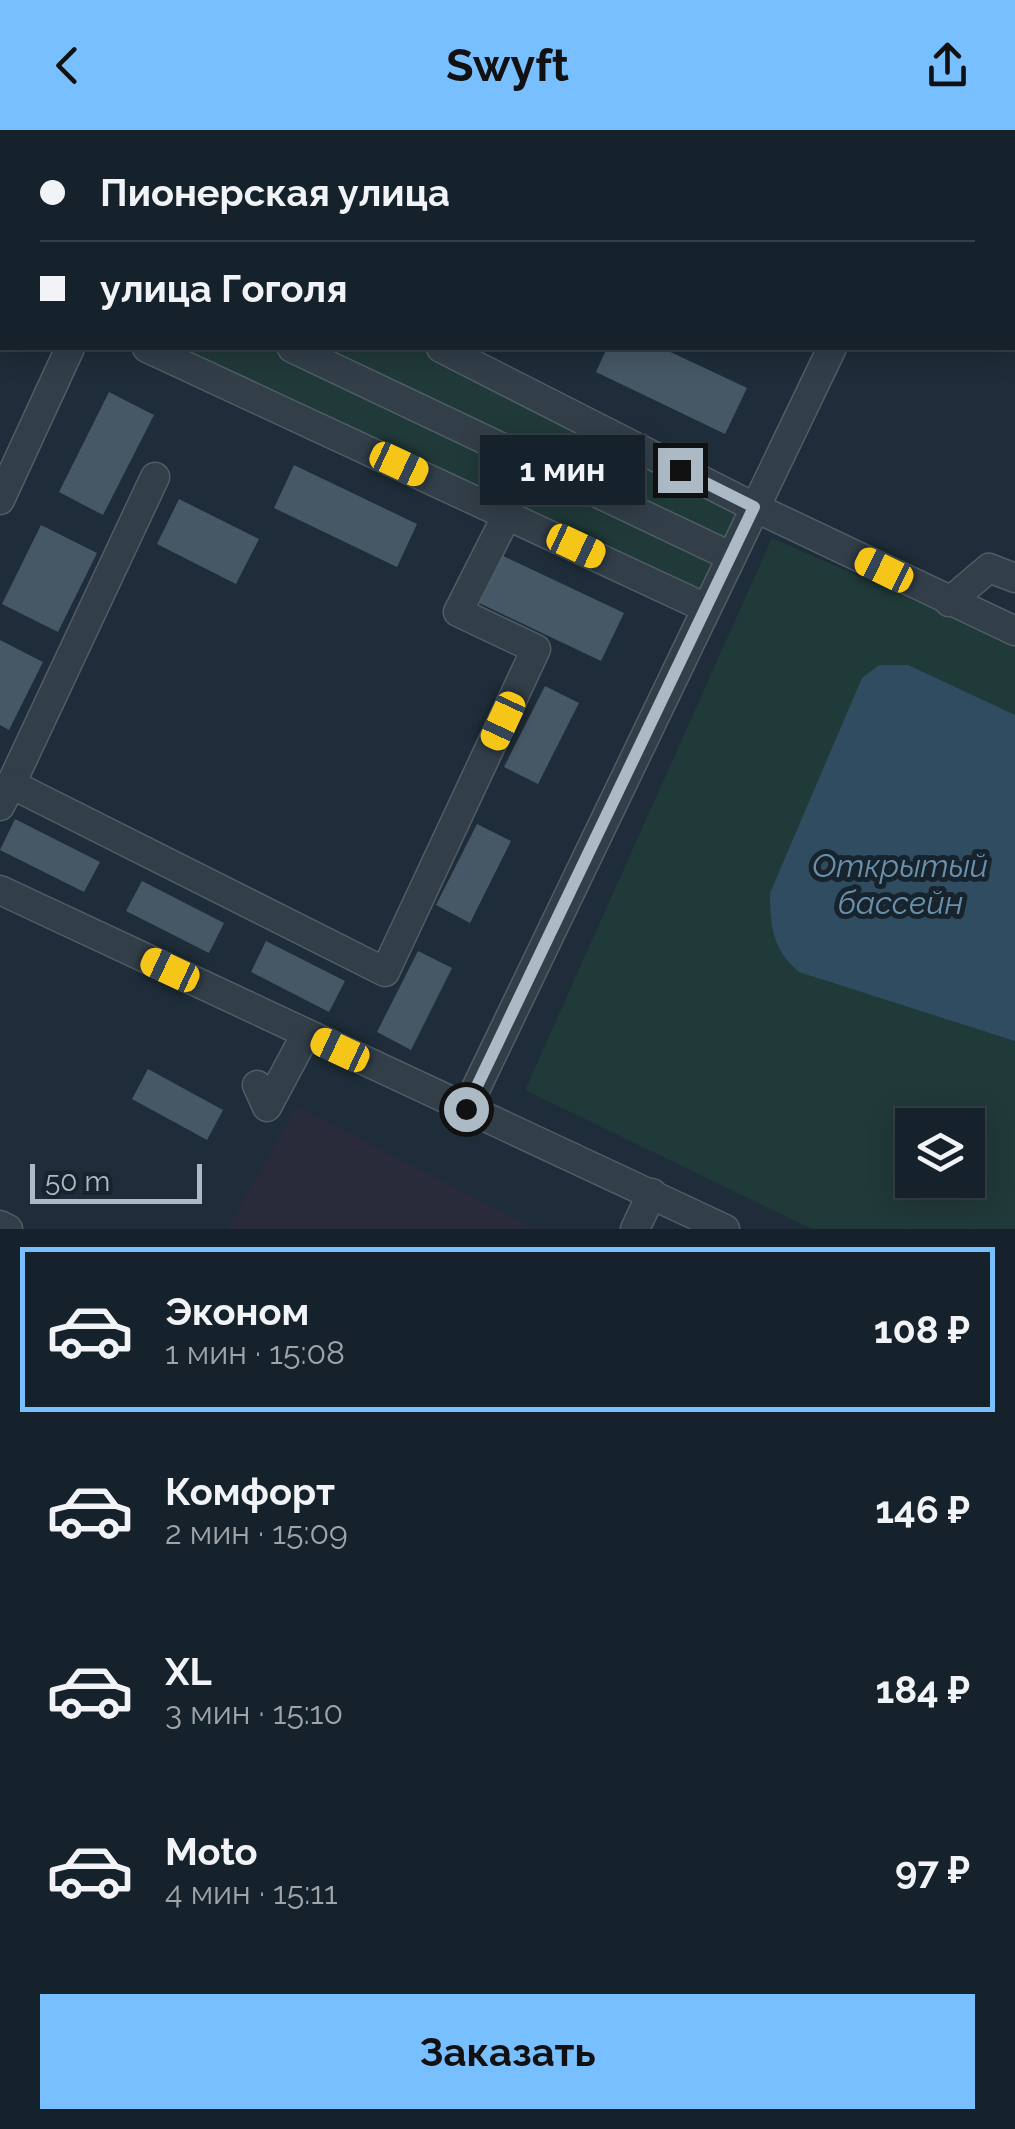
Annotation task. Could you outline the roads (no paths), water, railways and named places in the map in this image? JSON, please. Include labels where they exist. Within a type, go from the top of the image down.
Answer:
[{"type":"street","points":[[0,500],[69,350]]},
{"type":"street","points":[[151,350],[706,608]]},
{"type":"street","points":[[296,350],[730,556]]},
{"type":"street","points":[[444,350],[754,507],[1015,631]]},
{"type":"street","points":[[466,1109],[831,350]]},
{"type":"street","points":[[155,476],[5,795],[385,972],[536,649],[458,612],[507,514]]},
{"type":"street","points":[[949,602],[989,568],[1015,578]]},
{"type":"street","points":[[0,890],[726,1229]]},
{"type":"street","points":[[257,1085],[267,1106],[306,1034]]},
{"type":"street","points":[[634,1229],[652,1193]]},
{"type":"street","points":[[0,1225],[8,1229]]},
{"type":"water","name":"Открытый бассейн","points":[[879,665],[908,665],[1015,715],[1015,1041],[799,972],[778,946],[770,893],[862,678]]}]
